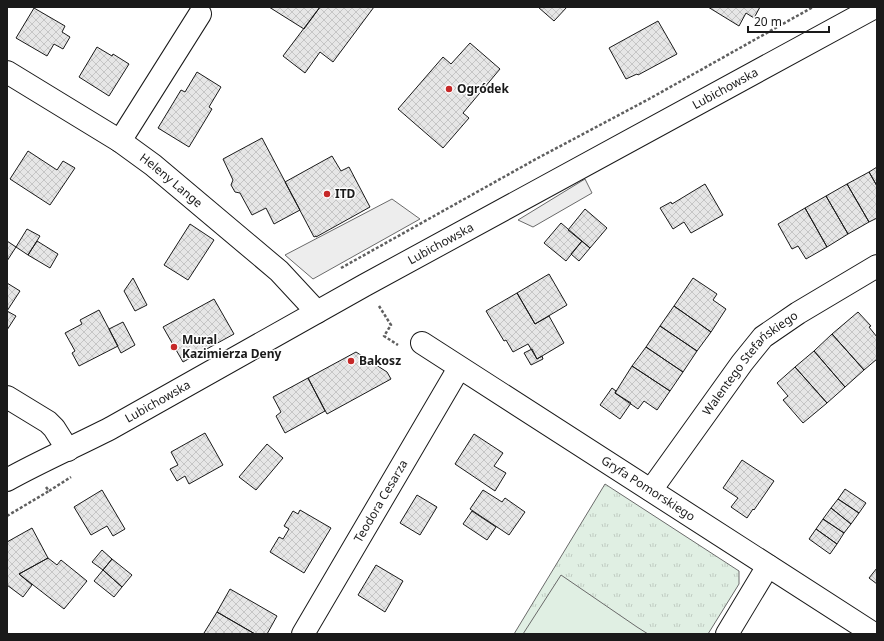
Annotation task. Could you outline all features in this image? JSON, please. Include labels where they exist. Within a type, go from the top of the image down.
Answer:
[{"type":"street","name":"Lubichowska","points":[[7,480],[34,465],[68,450],[111,428],[317,312],[875,7]]},
{"type":"street","points":[[120,141],[200,14]]},
{"type":"street","name":"Heleny Lange","points":[[7,72],[120,141],[153,165],[279,271],[317,312]]},
{"type":"street","name":"Walentego Stefańskiego","points":[[651,490],[742,363],[763,337],[798,313],[877,266]]},
{"type":"street","name":"Gryfa Pomorskiego","points":[[422,343],[874,634]]},
{"type":"street","name":"Teodora Cesarza","points":[[303,634],[460,368]]},
{"type":"street","points":[[7,397],[48,422],[54,428],[68,450]]},
{"type":"street","points":[[727,634],[768,566]]},
{"type":"path","points":[[337,270],[536,159],[649,99],[813,7]]},
{"type":"path","points":[[384,313],[391,325],[384,336],[397,344]]},
{"type":"path","points":[[7,516],[49,491]]},
{"type":"green space","points":[[605,484],[739,571],[739,584],[708,634],[514,634]]},
{"type":"green space","points":[[561,575],[637,627],[648,634],[523,634]]},
{"type":"shaded area","points":[[585,179],[592,193],[533,227],[518,220]]},
{"type":"shaded area","points":[[392,199],[420,219],[313,279],[285,255]]},
{"type":"building","points":[[269,7],[320,7],[304,29]]},
{"type":"building","points":[[320,7],[374,7],[333,62],[320,52],[305,73],[283,56]]},
{"type":"building","points":[[538,7],[567,7],[554,21]]},
{"type":"building","points":[[708,7],[760,7],[754,18],[746,13],[739,26]]},
{"type":"building","points":[[34,8],[65,26],[62,32],[70,37],[63,49],[54,44],[47,56],[16,38]]},
{"type":"building","points":[[658,21],[677,54],[638,75],[637,74],[626,79],[609,48]]},
{"type":"building","name":"Ogródek","points":[[470,43],[500,69],[463,113],[469,118],[443,148],[398,109],[443,57],[451,64]]},
{"type":"building","points":[[97,47],[112,56],[113,54],[129,64],[109,96],[79,77]]},
{"type":"building","points":[[197,72],[221,87],[209,107],[212,109],[189,147],[158,128],[181,90],[185,92]]},
{"type":"building","points":[[262,138],[300,210],[274,224],[266,208],[252,215],[240,193],[235,192],[231,185],[233,180],[223,159]]},
{"type":"building","points":[[28,151],[57,170],[63,161],[75,168],[50,205],[10,179]]},
{"type":"building","name":"ITD","points":[[332,156],[341,171],[349,167],[370,207],[314,237],[285,182]]},
{"type":"building","points":[[877,167],[877,186],[869,172]]},
{"type":"building","points":[[869,172],[877,186],[877,218],[869,222],[847,184]]},
{"type":"building","points":[[705,184],[723,215],[691,233],[684,222],[673,229],[660,208],[671,202],[672,204]]},
{"type":"building","points":[[847,184],[869,222],[848,234],[826,196]]},
{"type":"building","points":[[826,196],[848,234],[827,247],[805,208]]},
{"type":"building","points":[[805,208],[827,247],[806,259],[798,246],[792,249],[778,224]]},
{"type":"building","points":[[585,209],[607,228],[590,248],[568,230]]},
{"type":"building","points":[[561,223],[582,241],[566,261],[544,243]]},
{"type":"building","points":[[190,224],[214,240],[188,280],[164,265]]},
{"type":"building","points":[[27,229],[40,236],[28,255],[16,247]]},
{"type":"building","points":[[7,241],[16,247],[7,261]]},
{"type":"building","points":[[37,241],[58,254],[50,268],[28,255]]},
{"type":"building","points":[[582,241],[590,248],[579,261],[571,254]]},
{"type":"building","points":[[549,274],[567,305],[535,324],[517,293]]},
{"type":"building","points":[[133,278],[147,305],[135,311],[124,291]]},
{"type":"building","points":[[693,278],[717,294],[713,300],[726,309],[711,332],[674,306]]},
{"type":"building","points":[[7,283],[20,291],[7,311]]},
{"type":"building","points":[[517,293],[535,324],[549,316],[564,343],[537,359],[528,344],[513,352],[506,340],[504,341],[486,311]]},
{"type":"building","points":[[214,299],[234,334],[183,362],[163,327]]},
{"type":"building","points":[[674,306],[711,332],[697,351],[660,326]]},
{"type":"building","points":[[99,310],[118,346],[79,366],[72,353],[75,351],[65,333],[82,324],[80,320]]},
{"type":"building","points":[[7,311],[16,316],[7,330]]},
{"type":"building","points":[[858,312],[871,326],[869,327],[877,337],[877,359],[864,370],[832,334]]},
{"type":"building","points":[[123,322],[135,345],[121,353],[109,329]]},
{"type":"building","points":[[660,326],[697,351],[683,372],[646,347]]},
{"type":"building","points":[[832,334],[864,370],[845,387],[814,351]]},
{"type":"building","points":[[646,347],[683,372],[670,391],[632,366]]},
{"type":"building","points":[[532,349],[537,359],[542,356],[543,359],[531,365],[524,353]]},
{"type":"building","points":[[814,351],[845,387],[827,403],[795,367]]},
{"type":"building","points":[[356,352],[387,372],[391,379],[327,414],[308,378]]},
{"type":"building","points":[[632,366],[670,391],[657,410],[644,401],[638,409],[615,393]]},
{"type":"building","points":[[795,367],[827,403],[803,423],[783,400],[788,396],[777,383]]},
{"type":"building","points":[[308,378],[325,411],[285,433],[276,416],[281,412],[273,397]]},
{"type":"building","points":[[612,388],[616,391],[615,393],[631,403],[620,419],[600,405]]},
{"type":"building","points":[[205,433],[223,465],[189,484],[185,476],[177,481],[170,469],[178,465],[171,452]]},
{"type":"building","points":[[474,434],[503,453],[494,466],[506,473],[495,491],[455,464]]},
{"type":"building","points":[[267,444],[283,458],[256,490],[239,477]]},
{"type":"building","points":[[742,460],[774,481],[747,518],[731,507],[738,498],[723,488]]},
{"type":"building","points":[[845,489],[866,503],[859,513],[838,499]]},
{"type":"building","points":[[102,490],[125,529],[113,536],[107,526],[91,535],[74,507]]},
{"type":"building","points":[[483,490],[502,502],[505,498],[525,512],[509,535],[470,509]]},
{"type":"building","points":[[417,495],[437,507],[420,535],[400,523]]},
{"type":"building","points":[[838,499],[859,513],[851,524],[831,508]]},
{"type":"building","points":[[831,508],[851,524],[844,533],[823,519]]},
{"type":"building","points":[[300,510],[331,528],[304,573],[270,552],[279,537],[283,539],[289,529],[284,526],[293,511],[298,514]]},
{"type":"building","points":[[472,511],[496,527],[487,540],[463,524]]},
{"type":"building","points":[[823,519],[844,533],[837,544],[816,529]]},
{"type":"building","points":[[32,528],[48,558],[19,574],[32,585],[23,597],[7,585],[7,542]]},
{"type":"building","points":[[816,529],[837,544],[830,554],[809,539]]},
{"type":"building","points":[[102,550],[112,559],[103,570],[92,562]]},
{"type":"building","points":[[48,558],[57,565],[61,560],[87,581],[64,609],[19,574]]},
{"type":"building","points":[[112,559],[132,575],[122,587],[103,570]]},
{"type":"building","points":[[376,565],[403,581],[385,612],[358,595]]},
{"type":"building","points":[[877,568],[877,584],[869,578]]},
{"type":"building","points":[[103,570],[122,587],[114,597],[94,581]]},
{"type":"building","points":[[230,589],[277,616],[267,634],[255,634],[217,612]]},
{"type":"building","points":[[217,612],[255,634],[204,633]]},
{"type":"place","name":"Ogródek","points":[[449,89]]},
{"type":"place","name":"ITD","points":[[327,194]]},
{"type":"place","name":"Mural Kazimierza Deny","points":[[174,347]]},
{"type":"place","name":"Bakosz","points":[[351,361]]}]
